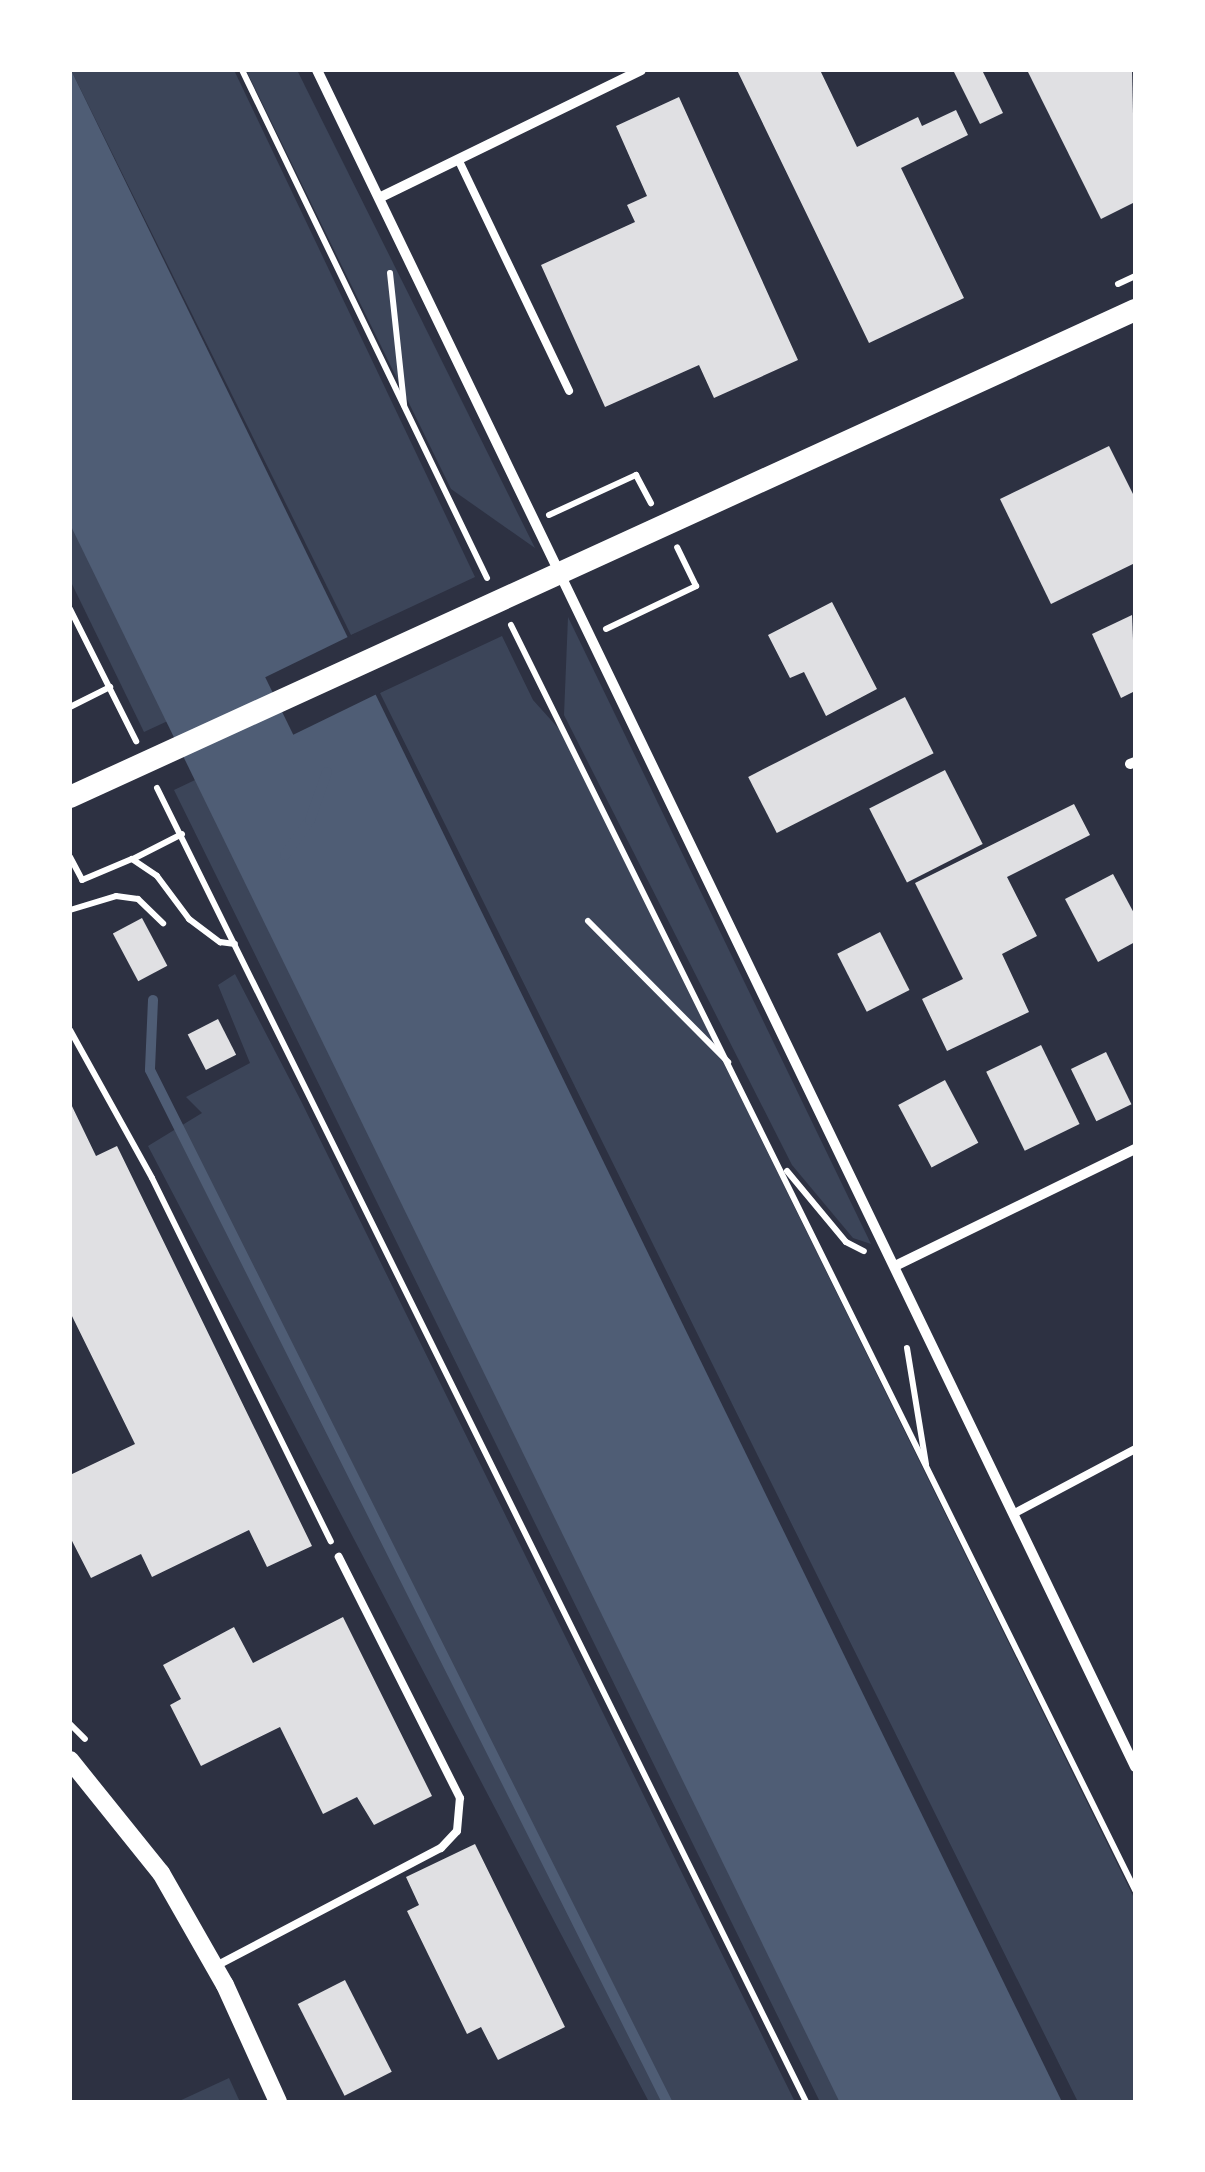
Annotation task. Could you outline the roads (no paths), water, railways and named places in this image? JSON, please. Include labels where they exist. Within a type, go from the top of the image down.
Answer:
[{"type":"main road","points":[[70,798],[499,602],[658,514],[1135,310]]},
{"type":"street","points":[[317,70],[1135,1768]]},
{"type":"street","points":[[381,196],[641,70]]},
{"type":"street","points":[[895,1266],[1135,1148]]},
{"type":"street","points":[[70,1760],[162,1873],[214,1966],[278,2102]]},
{"type":"lane","points":[[458,159],[569,391]]},
{"type":"lane","points":[[1014,1514],[1135,1449]]},
{"type":"lane","points":[[214,1966],[441,1848],[462,1813],[339,1557]]},
{"type":"waterway","points":[[285,855],[310,820],[327,772]]},
{"type":"waterway","points":[[153,1000],[150,1070],[667,2102]]}]
